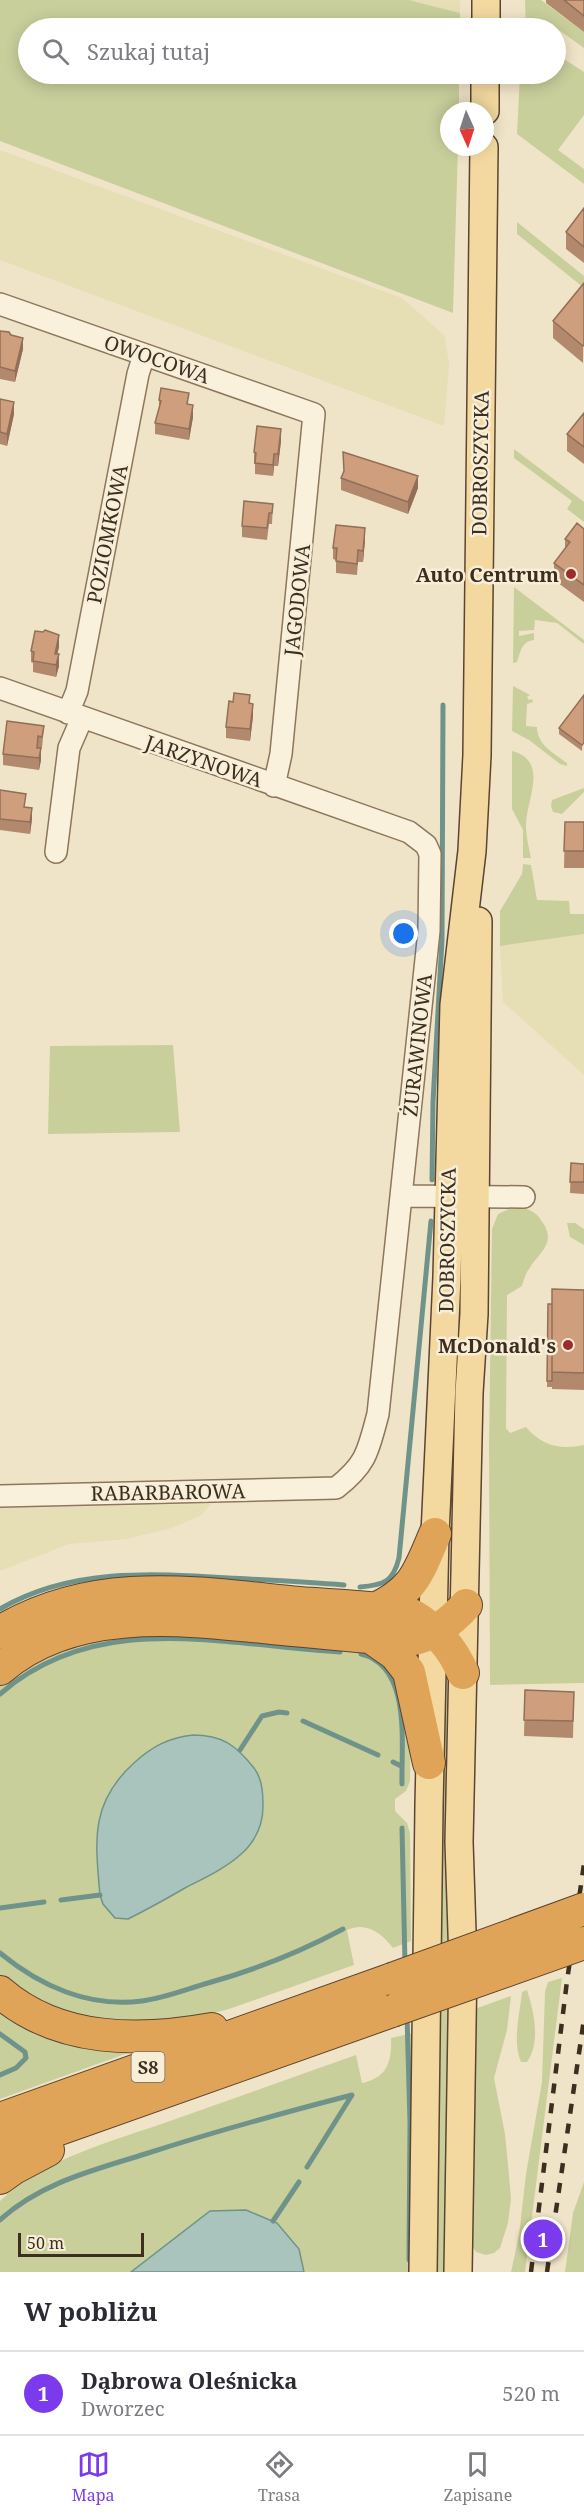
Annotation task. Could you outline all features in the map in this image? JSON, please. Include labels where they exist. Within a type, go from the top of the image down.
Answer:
[{"type":"highway","points":[[0,1669],[23,1652],[62,1636],[91,1627],[135,1621],[373,1624],[407,1590],[417,1575],[435,1534]]},
{"type":"highway","points":[[0,1632],[45,1608],[90,1597],[123,1593],[190,1593],[373,1624],[415,1640],[445,1625],[466,1605]]},
{"type":"highway","points":[[373,1624],[409,1672],[429,1763]]},
{"type":"highway","points":[[433,1631],[455,1653],[463,1673]]},
{"type":"highway","name":"S8","points":[[0,2119],[584,1909]]},
{"type":"highway","name":"S8","points":[[0,2151],[584,1943]]},
{"type":"highway","points":[[0,1992],[23,2009],[41,2018],[103,2036],[175,2035],[296,2013]]},
{"type":"highway","points":[[0,2178],[14,2168],[136,2103]]},
{"type":"main road","points":[[486,0],[486,18]]},
{"type":"main road","points":[[485,84],[485,102]]},
{"type":"main road","name":"DOBROSZYCKA","points":[[458,2272],[463,1962],[459,1842],[469,1393],[474,1314],[461,1197],[454,1005],[472,851],[477,755],[484,156]]},
{"type":"main road","name":"DOBROSZYCKA","points":[[423,2272],[429,1763],[435,1534],[447,1277],[461,1197]]},
{"type":"street","name":"OWOCOWA","points":[[0,304],[314,414]]},
{"type":"street","name":"POZIOMKOWA","points":[[56,852],[77,691],[138,374],[144,355]]},
{"type":"street","name":"JAGODOWA","points":[[274,786],[281,754],[314,414]]},
{"type":"street","name":"JARZYNOWA","points":[[0,688],[409,832]]},
{"type":"street","name":"ŻURAWINOWA","points":[[336,1488],[355,1473],[367,1455],[378,1414],[429,931],[431,863],[426,845],[409,832]]},
{"type":"street","points":[[402,1196],[461,1197]]},
{"type":"street","name":"DOBROSZYCKA","points":[[461,1197],[524,1197]]},
{"type":"street","name":"RABARBAROWA","points":[[0,1496],[336,1488]]},
{"type":"shaded area","points":[[409,0],[460,0],[460,13]]},
{"type":"shaded area","points":[[0,150],[402,298],[445,336],[449,365],[444,426],[0,260]]},
{"type":"shaded area","points":[[584,934],[584,1075],[503,1002],[500,946]]},
{"type":"shaded area","points":[[211,1504],[200,1516],[172,1528],[126,1539],[69,1544],[0,1571],[0,1508]]},
{"type":"green space","points":[[0,0],[409,0],[460,13],[460,18],[18,18],[18,84],[459,84],[459,102],[440,102],[440,156],[458,156],[453,313],[0,141]]},
{"type":"green space","points":[[525,0],[541,0],[565,18],[526,18]]},
{"type":"green space","points":[[566,19],[584,32],[584,48],[566,35]]},
{"type":"green space","points":[[566,60],[584,72],[584,115],[558,150],[584,169],[584,184],[517,134],[520,84],[566,84]]},
{"type":"green space","points":[[517,222],[584,276],[584,288],[517,234]]},
{"type":"green space","points":[[514,449],[584,502],[584,522],[567,509],[572,501],[514,458]]},
{"type":"green space","points":[[514,587],[584,640],[584,644],[557,623],[535,620],[534,630],[519,631],[519,636],[534,633],[534,640],[524,645],[517,662],[513,663]]},
{"type":"green space","points":[[513,686],[530,695],[527,697],[533,702],[527,704],[526,726],[537,727],[543,744],[567,763],[567,766],[560,764],[529,740],[512,731]]},
{"type":"green space","points":[[512,751],[524,756],[533,772],[526,825],[531,858],[523,858],[523,830],[512,809]]},
{"type":"green space","points":[[584,788],[584,792],[562,814],[553,812],[552,800]]},
{"type":"green space","points":[[523,864],[531,865],[537,900],[569,901],[570,914],[584,914],[584,934],[500,946],[500,911],[522,874]]},
{"type":"green space","points":[[173,1045],[180,1132],[48,1134],[50,1046]]},
{"type":"green space","points":[[513,1207],[525,1208],[536,1214],[546,1228],[548,1241],[528,1271],[522,1286],[507,1295],[506,1428],[510,1433],[526,1427],[538,1439],[559,1447],[584,1445],[584,1683],[490,1685],[489,1446],[492,1229],[498,1214]]},
{"type":"green space","points":[[567,1223],[575,1223],[584,1229],[584,1245],[570,1237]]},
{"type":"green space","points":[[138,1629],[365,1646],[396,1666],[411,1728],[410,1781],[406,1791],[395,1799],[395,1811],[407,1823],[410,1833],[411,1941],[393,1948],[373,1930],[361,1927],[347,1930],[354,1965],[229,2009],[191,2019],[144,2026],[60,2014],[0,1978],[0,1682],[37,1656]],"holes":[[[227,1742],[234,1746],[255,1769],[263,1792],[260,1826],[253,1839],[244,1851],[219,1870],[128,1919],[100,1895],[98,1825],[114,1784]]]},
{"type":"green space","points":[[440,1651],[448,1675],[446,1882],[452,2019],[450,2272],[432,2272]]},
{"type":"green space","points":[[562,1978],[525,2272],[511,2272],[519,2235],[526,2174],[542,2082],[545,1992],[548,1982]]},
{"type":"green space","points":[[527,1990],[534,2017],[535,2036],[527,2062],[521,2062],[518,2054],[517,2027],[522,1992]]},
{"type":"green space","points":[[511,1996],[507,2030],[494,2078],[505,2134],[511,2199],[508,2223],[500,2248],[486,2255],[476,2252],[471,2244],[472,2010]]},
{"type":"green space","points":[[0,2005],[128,2049],[128,2053],[0,2099]]},
{"type":"green space","points":[[413,2033],[411,2268],[408,2272],[0,2272],[0,2201],[38,2173],[80,2152],[356,2055],[362,2083],[370,2081],[386,2068],[389,2061],[391,2038]]},
{"type":"green space","points":[[584,2182],[584,2272],[565,2272],[573,2213]]},
{"type":"water","points":[[193,1735],[212,1737],[228,1743],[241,1753],[257,1772],[262,1785],[263,1803],[262,1820],[257,1834],[239,1856],[213,1873],[128,1919],[115,1918],[103,1904],[100,1895],[97,1839],[103,1807],[120,1777],[142,1756],[168,1741]]},
{"type":"water","points":[[246,2210],[277,2223],[299,2249],[304,2272],[131,2272],[210,2211]]},
{"type":"building","points":[[564,0],[584,0],[584,16]]},
{"type":"building","points":[[584,208],[584,247],[566,232]]},
{"type":"building","points":[[584,283],[584,345],[583,346],[553,321]]},
{"type":"building","points":[[0,331],[23,338],[15,371],[0,367]]},
{"type":"building","points":[[161,388],[189,393],[187,404],[193,405],[189,429],[155,423],[161,401],[159,400]]},
{"type":"building","points":[[0,399],[14,402],[7,434],[0,432]]},
{"type":"building","points":[[584,413],[584,447],[567,434]]},
{"type":"building","points":[[257,426],[281,429],[278,454],[274,454],[273,465],[255,463]]},
{"type":"building","points":[[343,452],[418,476],[408,502],[341,478],[344,471]]},
{"type":"building","points":[[244,501],[273,504],[267,528],[242,526]]},
{"type":"building","points":[[577,523],[584,529],[584,585],[554,563],[570,542],[565,539]]},
{"type":"building","points":[[336,525],[365,528],[363,551],[358,550],[357,564],[336,561],[337,548],[333,548]]},
{"type":"building","points":[[45,630],[59,635],[55,654],[59,654],[56,665],[33,661],[34,652],[31,651],[35,631]]},
{"type":"building","points":[[234,693],[250,695],[249,703],[253,704],[250,729],[226,727],[229,701],[233,702]]},
{"type":"building","points":[[584,695],[584,743],[582,745],[559,728]]},
{"type":"building","points":[[7,721],[44,726],[42,737],[38,736],[37,748],[41,748],[39,758],[3,754]]},
{"type":"building","points":[[0,790],[26,794],[24,807],[32,808],[30,822],[0,819]]},
{"type":"building","points":[[565,822],[584,822],[584,851],[564,851]]},
{"type":"building","points":[[571,1163],[584,1164],[584,1182],[570,1182]]},
{"type":"building","name":"McDonald's","points":[[552,1289],[584,1290],[584,1373],[552,1372]]},
{"type":"building","points":[[548,1304],[552,1304],[552,1381],[547,1381]]},
{"type":"building","points":[[525,1690],[574,1692],[573,1721],[524,1720]]},
{"type":"waterway","points":[[432,1180],[433,1102],[442,940],[443,705]]},
{"type":"waterway","points":[[360,1587],[386,1581],[394,1572],[399,1558],[431,1221]]},
{"type":"waterway","points":[[0,1609],[54,1586],[112,1576],[170,1575],[344,1585]]},
{"type":"waterway","points":[[0,1694],[38,1668],[78,1651],[120,1642],[163,1638],[340,1652]]},
{"type":"waterway","points":[[0,1649],[9,1643]]},
{"type":"waterway","points":[[361,1654],[377,1661],[389,1674],[396,1690],[402,1728],[402,1784]]},
{"type":"waterway","points":[[240,1750],[262,1716],[279,1712],[287,1713]]},
{"type":"waterway","points":[[303,1721],[378,1755]]},
{"type":"waterway","points":[[393,1762],[401,1766]]},
{"type":"waterway","points":[[402,1828],[405,1964]]},
{"type":"waterway","points":[[61,1900],[100,1895]]},
{"type":"waterway","points":[[0,1908],[44,1902]]},
{"type":"waterway","points":[[0,1953],[15,1965],[66,1992],[103,2001],[142,2001],[167,1996],[277,1960],[343,1929]]},
{"type":"waterway","points":[[407,2015],[410,2123],[409,2260]]},
{"type":"waterway","points":[[0,2034],[25,2052],[26,2058],[16,2068],[0,2075]]},
{"type":"waterway","points":[[0,2220],[32,2196],[87,2172],[222,2130],[352,2095],[307,2167]]},
{"type":"waterway","points":[[273,2221],[299,2182]]},
{"type":"railway","points":[[531,2272],[584,1864]]},
{"type":"railway","points":[[547,2272],[584,2019]]},
{"type":"place","name":"Auto Centrum","points":[[571,574]]},
{"type":"place","name":"McDonald's","points":[[568,1345]]},
{"type":"place","name":"Dąbrowa Oleśnicka","points":[[543,2239]]}]
